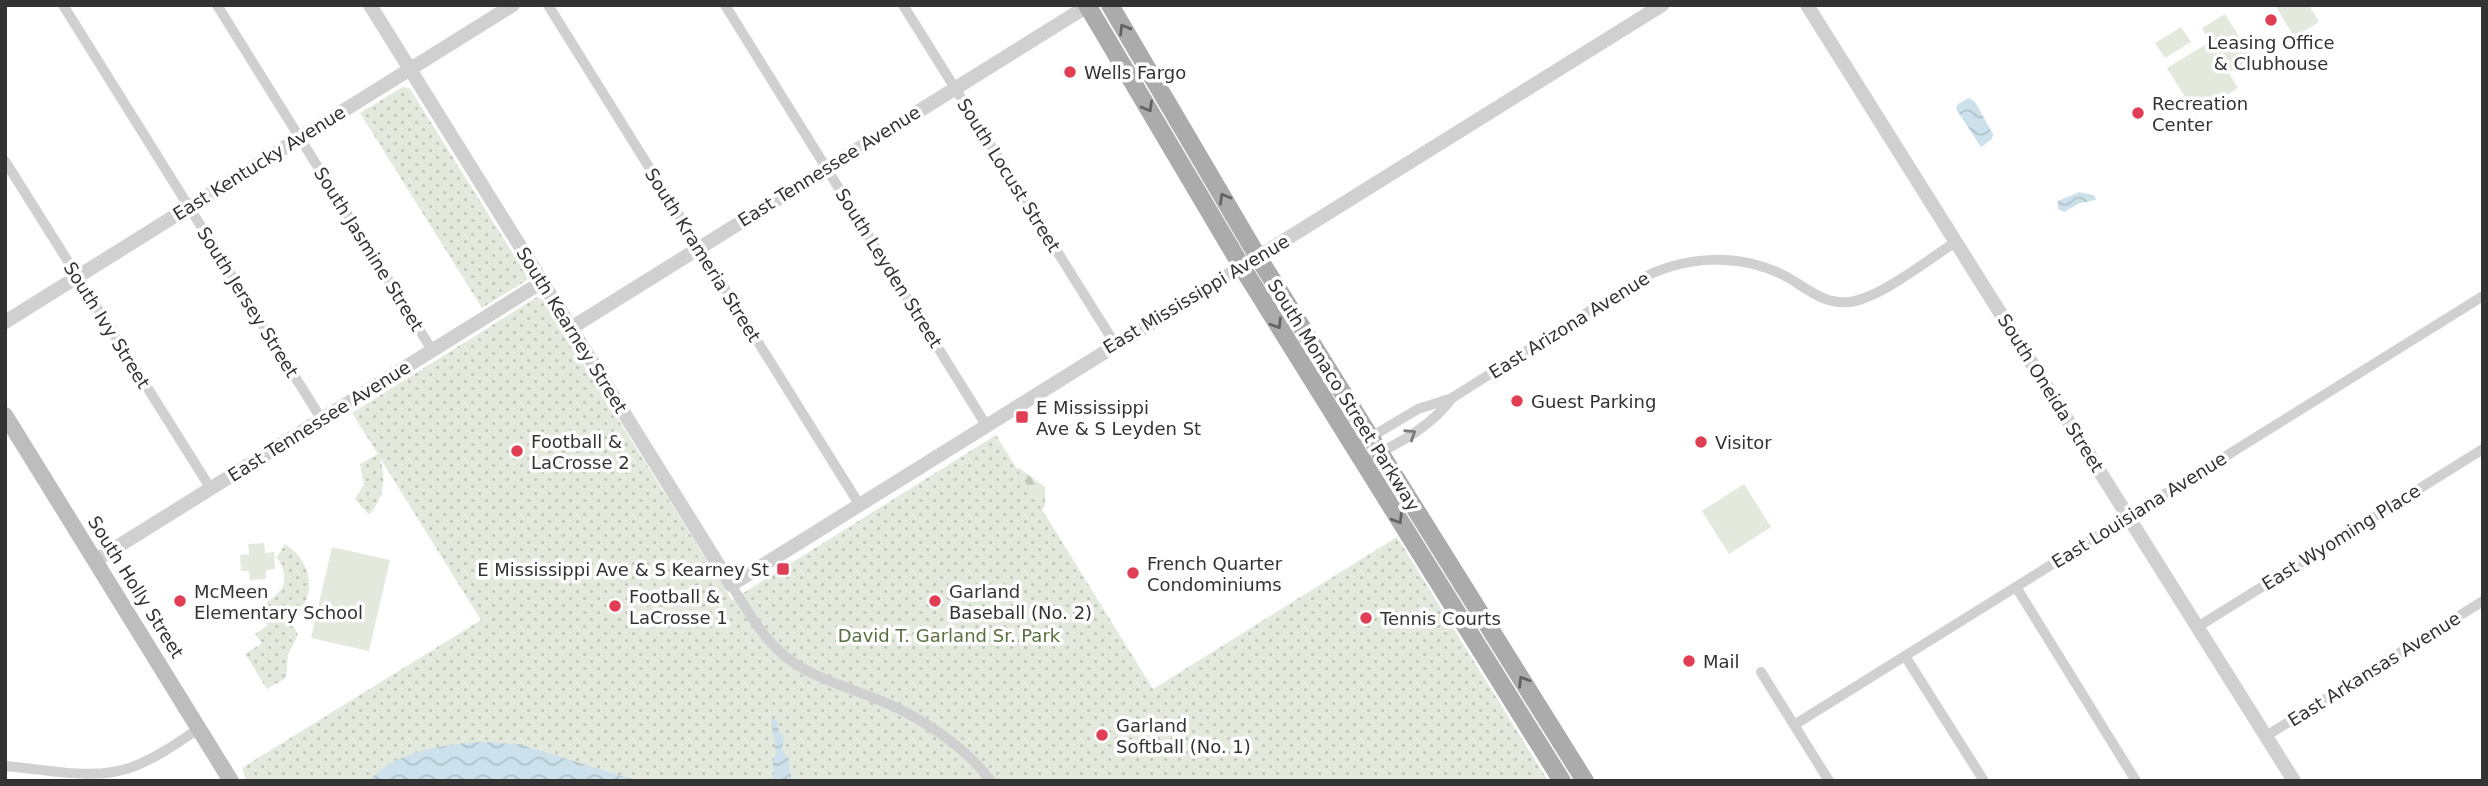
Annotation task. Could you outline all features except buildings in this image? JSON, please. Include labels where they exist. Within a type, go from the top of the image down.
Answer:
[{"type":"main road","name":"South Monaco Street Parkway","points":[[1110,5],[1258,257],[1585,781]]},
{"type":"main road","name":"South Monaco Street Parkway","points":[[1088,6],[1242,267],[1562,781]]},
{"type":"main road","name":"South Holly Street","points":[[5,415],[201,727],[232,781]]},
{"type":"street","name":"South Jersey Street","points":[[63,5],[322,420]]},
{"type":"street","name":"South Jasmine Street","points":[[217,5],[432,350]]},
{"type":"street","name":"South Kearney Street","points":[[370,5],[731,584],[768,638],[788,659],[811,673],[910,715],[961,751],[991,781]]},
{"type":"street","name":"East Kentucky Avenue","points":[[5,322],[513,5]]},
{"type":"street","name":"South Krameria Street","points":[[548,5],[859,504]]},
{"type":"street","name":"South Leyden Street","points":[[725,5],[986,425]]},
{"type":"street","name":"South Locust Street","points":[[903,5],[1115,344]]},
{"type":"street","name":"East Mississippi Avenue","points":[[731,584],[1662,5]]},
{"type":"street","name":"South Oneida Street","points":[[1807,5],[2294,781]]},
{"type":"street","name":"East Tennessee Avenue","points":[[571,328],[1088,6]]},
{"type":"street","name":"South Ivy Street","points":[[5,161],[211,489]]},
{"type":"street","name":"East Arizona Avenue","points":[[1358,454],[1437,415],[1452,398],[1637,281],[1666,268],[1708,260],[1748,263],[1783,275],[1819,298],[1850,302],[1868,296],[1957,241]]},
{"type":"street","name":"East Tennessee Avenue","points":[[96,560],[542,282]]},
{"type":"street","name":"East Louisiana Avenue","points":[[1794,725],[2483,296]]},
{"type":"street","name":"East Arizona Avenue","points":[[1358,454],[1376,445],[1424,406],[1452,398]]},
{"type":"street","name":"East Wyoming Place","points":[[2199,626],[2483,449]]},
{"type":"street","points":[[2016,587],[2136,781]]},
{"type":"street","name":"East Arkansas Avenue","points":[[2266,736],[2483,601]]},
{"type":"street","points":[[1905,656],[1984,781]]},
{"type":"street","points":[[1761,672],[1829,781]]},
{"type":"street","points":[[5,766],[80,773],[115,772],[144,762],[201,727]]},
{"type":"green space","points":[[2275,5],[2309,5],[2319,22],[2294,37]]},
{"type":"green space","points":[[2225,14],[2252,58],[2230,72],[2211,43],[2238,88],[2196,114],[2167,68],[2210,42],[2202,28]]},
{"type":"green space","points":[[2181,27],[2191,42],[2165,58],[2155,43]]},
{"type":"green space","points":[[403,87],[410,89],[527,276],[527,280],[482,308],[360,113]]},
{"type":"green space","name":"David T. Garland Sr. Park","points":[[537,297],[543,300],[732,600],[996,435],[1153,689],[1397,537],[1548,781],[246,781],[242,768],[481,620],[380,458],[383,488],[369,515],[355,499],[364,484],[360,464],[378,454],[352,413]]},
{"type":"green space","points":[[1019,468],[1045,487],[1045,506],[1041,510],[1014,469]]},
{"type":"green space","points":[[1744,484],[1771,527],[1729,554],[1702,511]]},
{"type":"green space","points":[[264,543],[265,553],[274,552],[275,569],[266,570],[266,579],[250,580],[249,571],[241,571],[240,555],[249,554],[248,544]]},
{"type":"green space","points":[[285,544],[295,552],[307,571],[308,592],[305,602],[291,621],[298,635],[288,655],[286,678],[267,689],[245,654],[262,643],[255,634],[268,625],[260,616],[261,607],[280,591],[285,581],[277,557]]},
{"type":"green space","points":[[332,547],[390,560],[369,651],[311,638]]},
{"type":"water","points":[[1969,98],[1975,102],[1993,134],[1992,139],[1981,147],[1956,109],[1958,104]]},
{"type":"water","points":[[2079,192],[2094,195],[2096,200],[2080,203],[2064,212],[2058,209],[2058,201]]},
{"type":"water","points":[[771,719],[777,719],[779,732],[784,736],[782,750],[788,758],[792,781],[774,781],[773,762],[776,753]]},
{"type":"water","points":[[454,744],[519,744],[638,781],[369,781],[379,771],[406,756]]},
{"type":"place","name":"Leasing Office & Clubhouse","points":[[2271,20]]},
{"type":"place","name":"Wells Fargo","points":[[1070,72]]},
{"type":"place","name":"Recreation Center","points":[[2138,113]]},
{"type":"place","name":"Guest Parking","points":[[1517,401]]},
{"type":"place","name":"E Mississippi Ave & S Leyden St","points":[[1022,417]]},
{"type":"place","name":"Visitor","points":[[1701,442]]},
{"type":"place","name":"Football & LaCrosse 2","points":[[517,451]]},
{"type":"place","name":"E Mississippi Ave & S Kearney St","points":[[783,569]]},
{"type":"place","name":"French Quarter Condominiums","points":[[1133,573]]},
{"type":"place","name":"McMeen Elementary School","points":[[180,601]]},
{"type":"place","name":"Garland Baseball (No. 2)","points":[[935,601]]},
{"type":"place","name":"Football & LaCrosse 1","points":[[615,606]]},
{"type":"place","name":"Tennis Courts","points":[[1366,618]]},
{"type":"place","name":"Mail","points":[[1689,661]]},
{"type":"place","name":"Garland Softball (No. 1)","points":[[1102,735]]}]
